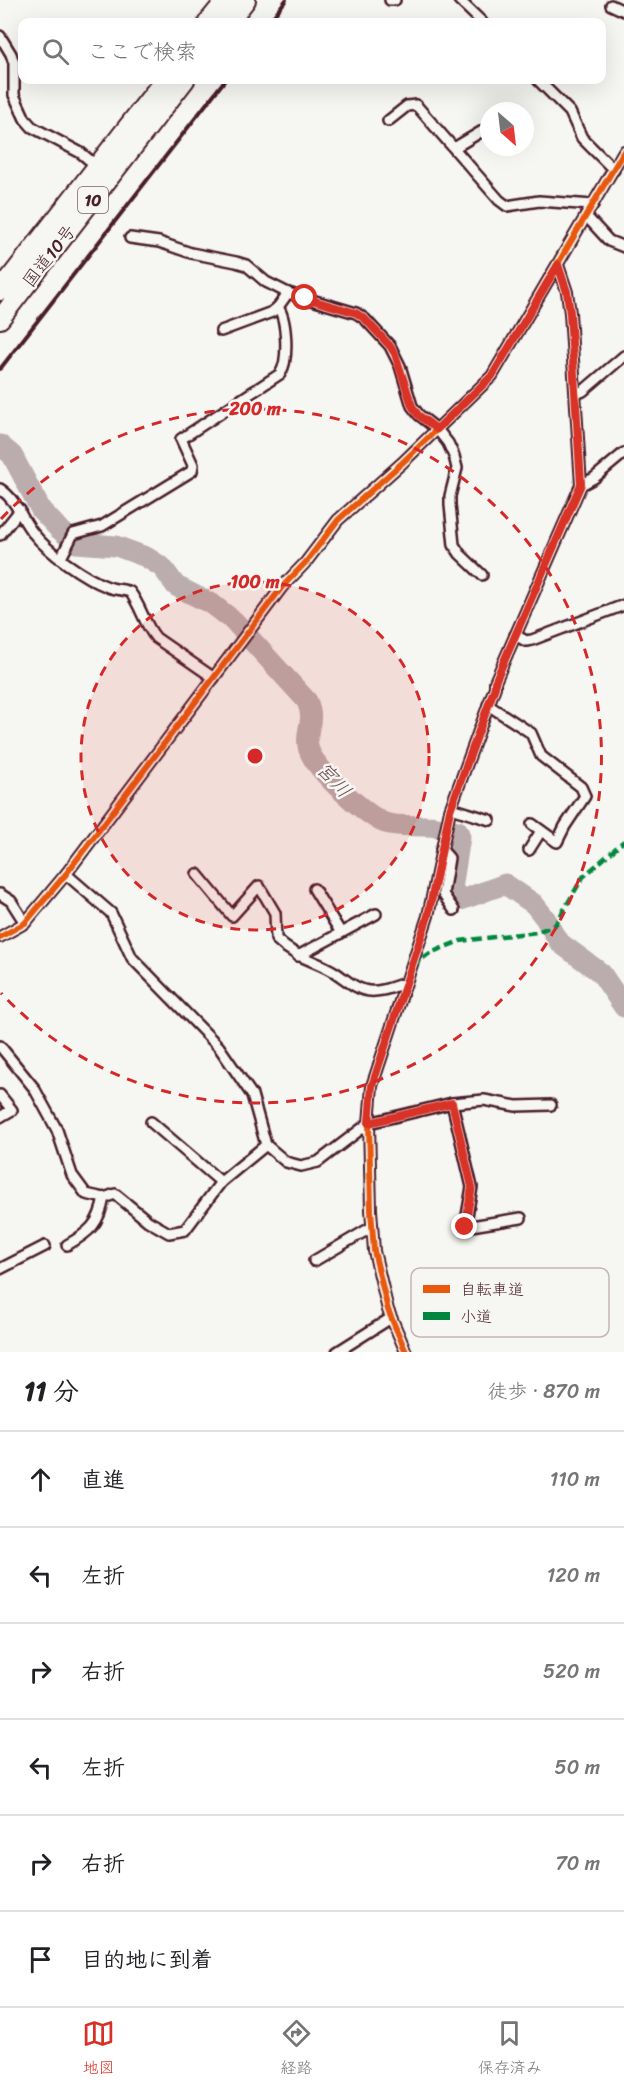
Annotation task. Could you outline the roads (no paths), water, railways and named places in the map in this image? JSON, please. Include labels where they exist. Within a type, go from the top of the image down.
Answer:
[{"type":"highway","points":[[211,18],[226,0]]},
{"type":"highway","points":[[232,18],[246,0]]},
{"type":"highway","name":"国道10号","points":[[0,319],[104,171],[161,84]]},
{"type":"highway","name":"国道10号","points":[[0,291],[181,84]]},
{"type":"street","points":[[390,0],[395,0]]},
{"type":"street","points":[[459,0],[478,18]]},
{"type":"street","points":[[611,5],[624,11]]},
{"type":"street","points":[[0,36],[14,63],[14,95],[25,119],[32,126],[81,153],[104,171]]},
{"type":"street","points":[[541,84],[570,112],[582,138],[614,170]]},
{"type":"street","points":[[388,121],[407,106],[416,105],[499,200],[507,206],[539,201],[593,205]]},
{"type":"street","points":[[454,148],[480,132]]},
{"type":"street","points":[[0,937],[25,923],[66,874],[282,587],[306,562],[338,520],[402,463],[492,376],[624,151]]},
{"type":"street","points":[[586,216],[609,241],[624,247]]},
{"type":"street","points":[[130,238],[159,242],[191,253],[246,265],[266,282],[288,293],[356,313],[365,319],[395,354],[412,406],[418,415],[437,429],[448,443],[454,456],[457,468],[450,496],[454,545],[460,554],[482,574]]},
{"type":"street","points":[[402,1350],[378,1269],[372,1227],[369,1123],[372,1086],[428,916],[450,809],[495,682],[581,484],[570,313],[567,292],[558,265]]},
{"type":"street","points":[[221,331],[272,312],[278,308],[288,293]]},
{"type":"street","points":[[61,558],[73,534],[102,526],[192,471],[193,465],[181,439],[280,375],[284,370],[286,357],[283,314],[278,308]]},
{"type":"street","points":[[576,394],[583,391],[624,356]]},
{"type":"street","points":[[581,484],[594,478],[624,453]]},
{"type":"street","points":[[0,489],[20,510],[30,531],[61,558],[110,588],[130,592],[156,638],[214,678]]},
{"type":"street","points":[[0,535],[20,510]]},
{"type":"street","points":[[515,635],[526,641],[532,640],[624,605]]},
{"type":"street","points":[[488,705],[531,733],[542,756],[580,787],[585,796],[557,842],[531,824]]},
{"type":"street","points":[[450,809],[490,820]]},
{"type":"street","points":[[529,850],[541,831]]},
{"type":"street","points":[[441,849],[449,858],[442,894],[454,910]]},
{"type":"street","points":[[66,874],[111,913],[132,958],[219,1047],[252,1095],[266,1145],[286,1162],[300,1166],[318,1162],[369,1123],[452,1103],[484,1100],[516,1106],[551,1104]]},
{"type":"street","points":[[197,874],[232,916],[259,886],[275,913],[276,939],[288,951],[337,974],[364,990],[375,991],[405,983]]},
{"type":"street","points":[[314,889],[341,933]]},
{"type":"street","points":[[0,894],[11,901],[25,923]]},
{"type":"street","points":[[298,956],[376,914]]},
{"type":"street","points":[[0,1046],[34,1088],[57,1130],[72,1175],[86,1194],[104,1198],[115,1194],[148,1221],[169,1233],[184,1230],[221,1182],[266,1145]]},
{"type":"street","points":[[0,1095],[12,1110],[0,1117]]},
{"type":"street","points":[[452,1103],[472,1187],[465,1227],[520,1218]]},
{"type":"street","points":[[151,1122],[221,1182]]},
{"type":"street","points":[[67,1245],[85,1235],[101,1216],[104,1198]]},
{"type":"street","points":[[314,1262],[372,1227]]},
{"type":"street","points":[[0,1269],[45,1246]]},
{"type":"street","points":[[337,1352],[391,1318]]},
{"type":"waterway","name":"宮川","points":[[0,445],[12,455],[41,510],[76,543],[116,546],[146,557],[162,567],[176,586],[212,604],[234,621],[307,701],[311,715],[307,740],[311,755],[328,777],[353,801],[376,819],[385,823],[434,826],[458,831],[460,837],[452,889],[461,900],[505,884],[534,904],[560,943],[601,973],[624,1007]]},
{"type":"railway","points":[[272,18],[286,0]]},
{"type":"railway","points":[[0,369],[222,84]]}]
